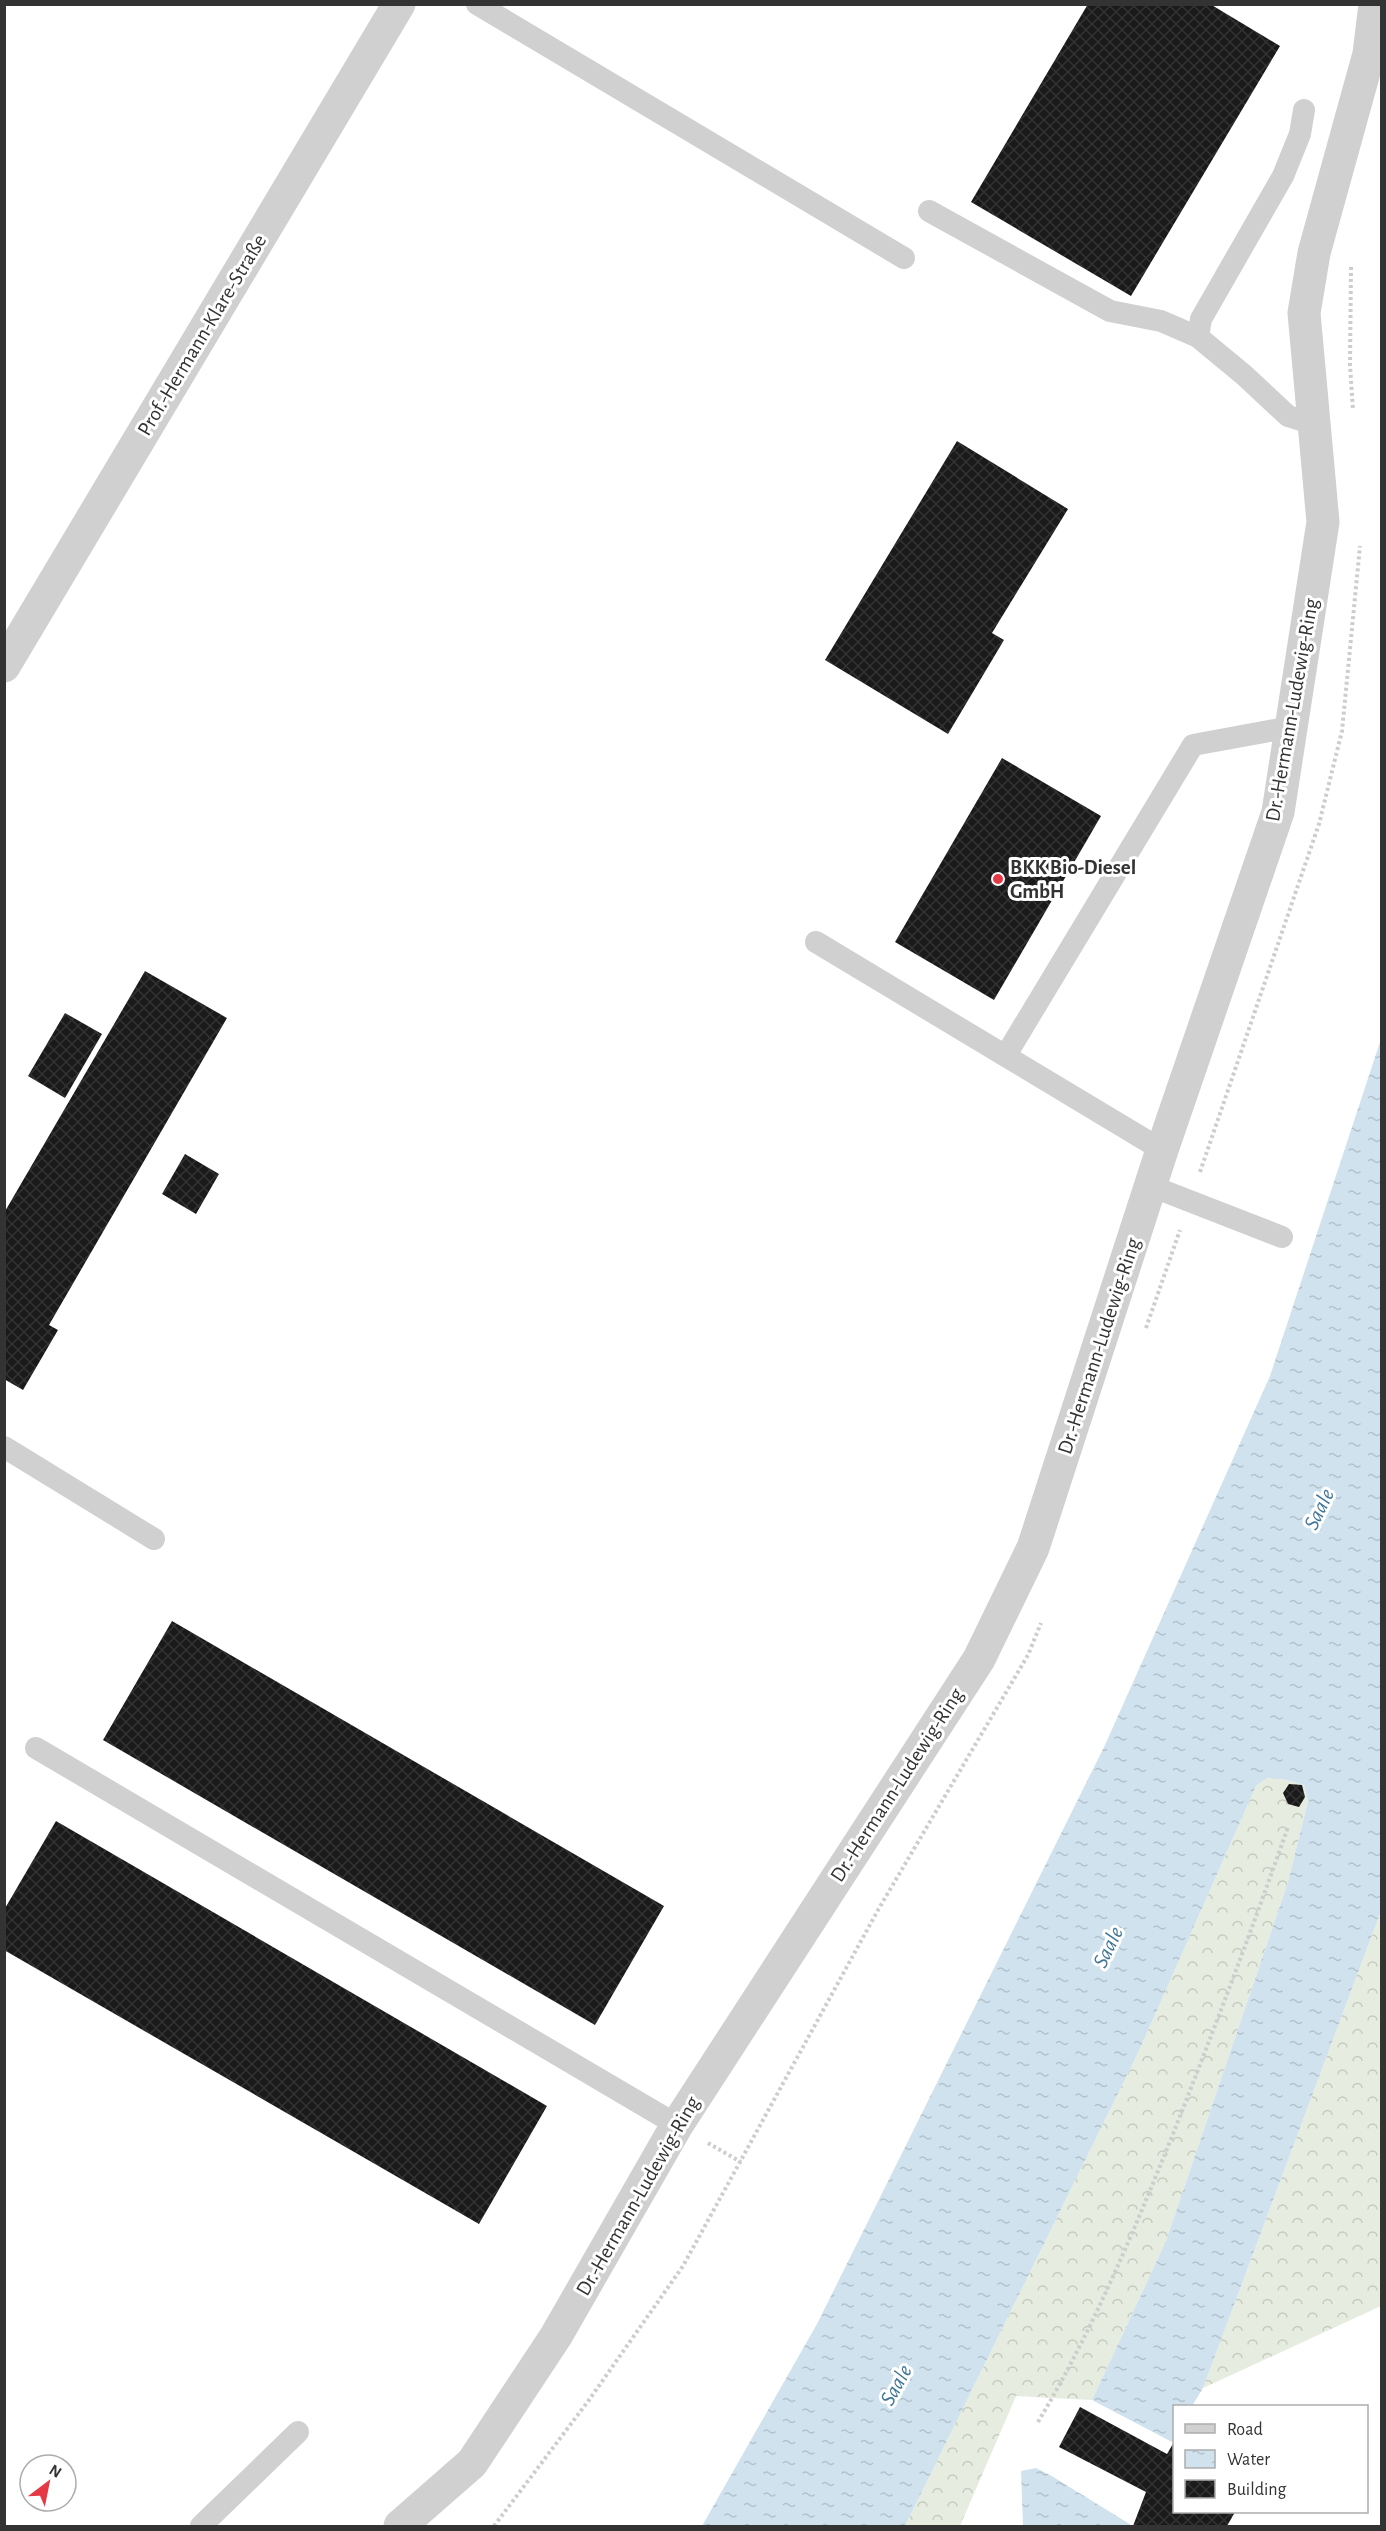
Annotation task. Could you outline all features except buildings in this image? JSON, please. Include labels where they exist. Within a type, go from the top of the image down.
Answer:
[{"type":"street","name":"Prof.-Hermann-Klare-Straße","points":[[4,666],[399,4]]},
{"type":"street","name":"Dr.-Hermann-Ludewig-Ring","points":[[399,2526],[472,2463],[556,2336],[677,2125],[979,1659],[1033,1548],[1162,1150],[1278,812],[1323,522],[1305,313],[1314,254],[1369,54],[1375,4]]},
{"type":"lane","points":[[477,4],[904,258]]},
{"type":"lane","points":[[1198,337],[1201,319],[1283,176],[1300,134],[1304,110]]},
{"type":"lane","points":[[929,211],[1110,311],[1161,321],[1198,337],[1288,416],[1314,424]]},
{"type":"lane","points":[[1006,1055],[1193,745],[1291,727]]},
{"type":"lane","points":[[816,942],[1162,1150]]},
{"type":"lane","points":[[1151,1186],[1282,1237]]},
{"type":"lane","points":[[4,1447],[154,1539]]},
{"type":"lane","points":[[36,1748],[677,2125]]},
{"type":"lane","points":[[201,2526],[298,2432]]},
{"type":"path","points":[[1038,2422],[1100,2308],[1142,2211],[1238,1968],[1288,1827]]},
{"type":"green space","points":[[1267,1778],[1304,1785],[1308,1801],[1288,1882],[1166,2241],[1092,2400],[1016,2396],[960,2526],[905,2526],[1139,2051],[1256,1786]]},
{"type":"green space","points":[[1381,1911],[1381,2306],[1203,2388]]},
{"type":"water","name":"Saale","points":[[1381,1039],[1381,1911],[1203,2388],[1193,2405],[1173,2405],[1172,2442],[1092,2400],[1166,2241],[1288,1882],[1308,1801],[1304,1785],[1287,1780],[1267,1778],[1256,1786],[1139,2051],[905,2526],[702,2526],[817,2324],[1105,1745],[1270,1376]]},
{"type":"water","points":[[1036,2468],[1133,2526],[1023,2526],[1021,2471]]},
{"type":"place","name":"BKK Bio-Diesel GmbH","points":[[998,879]]}]
